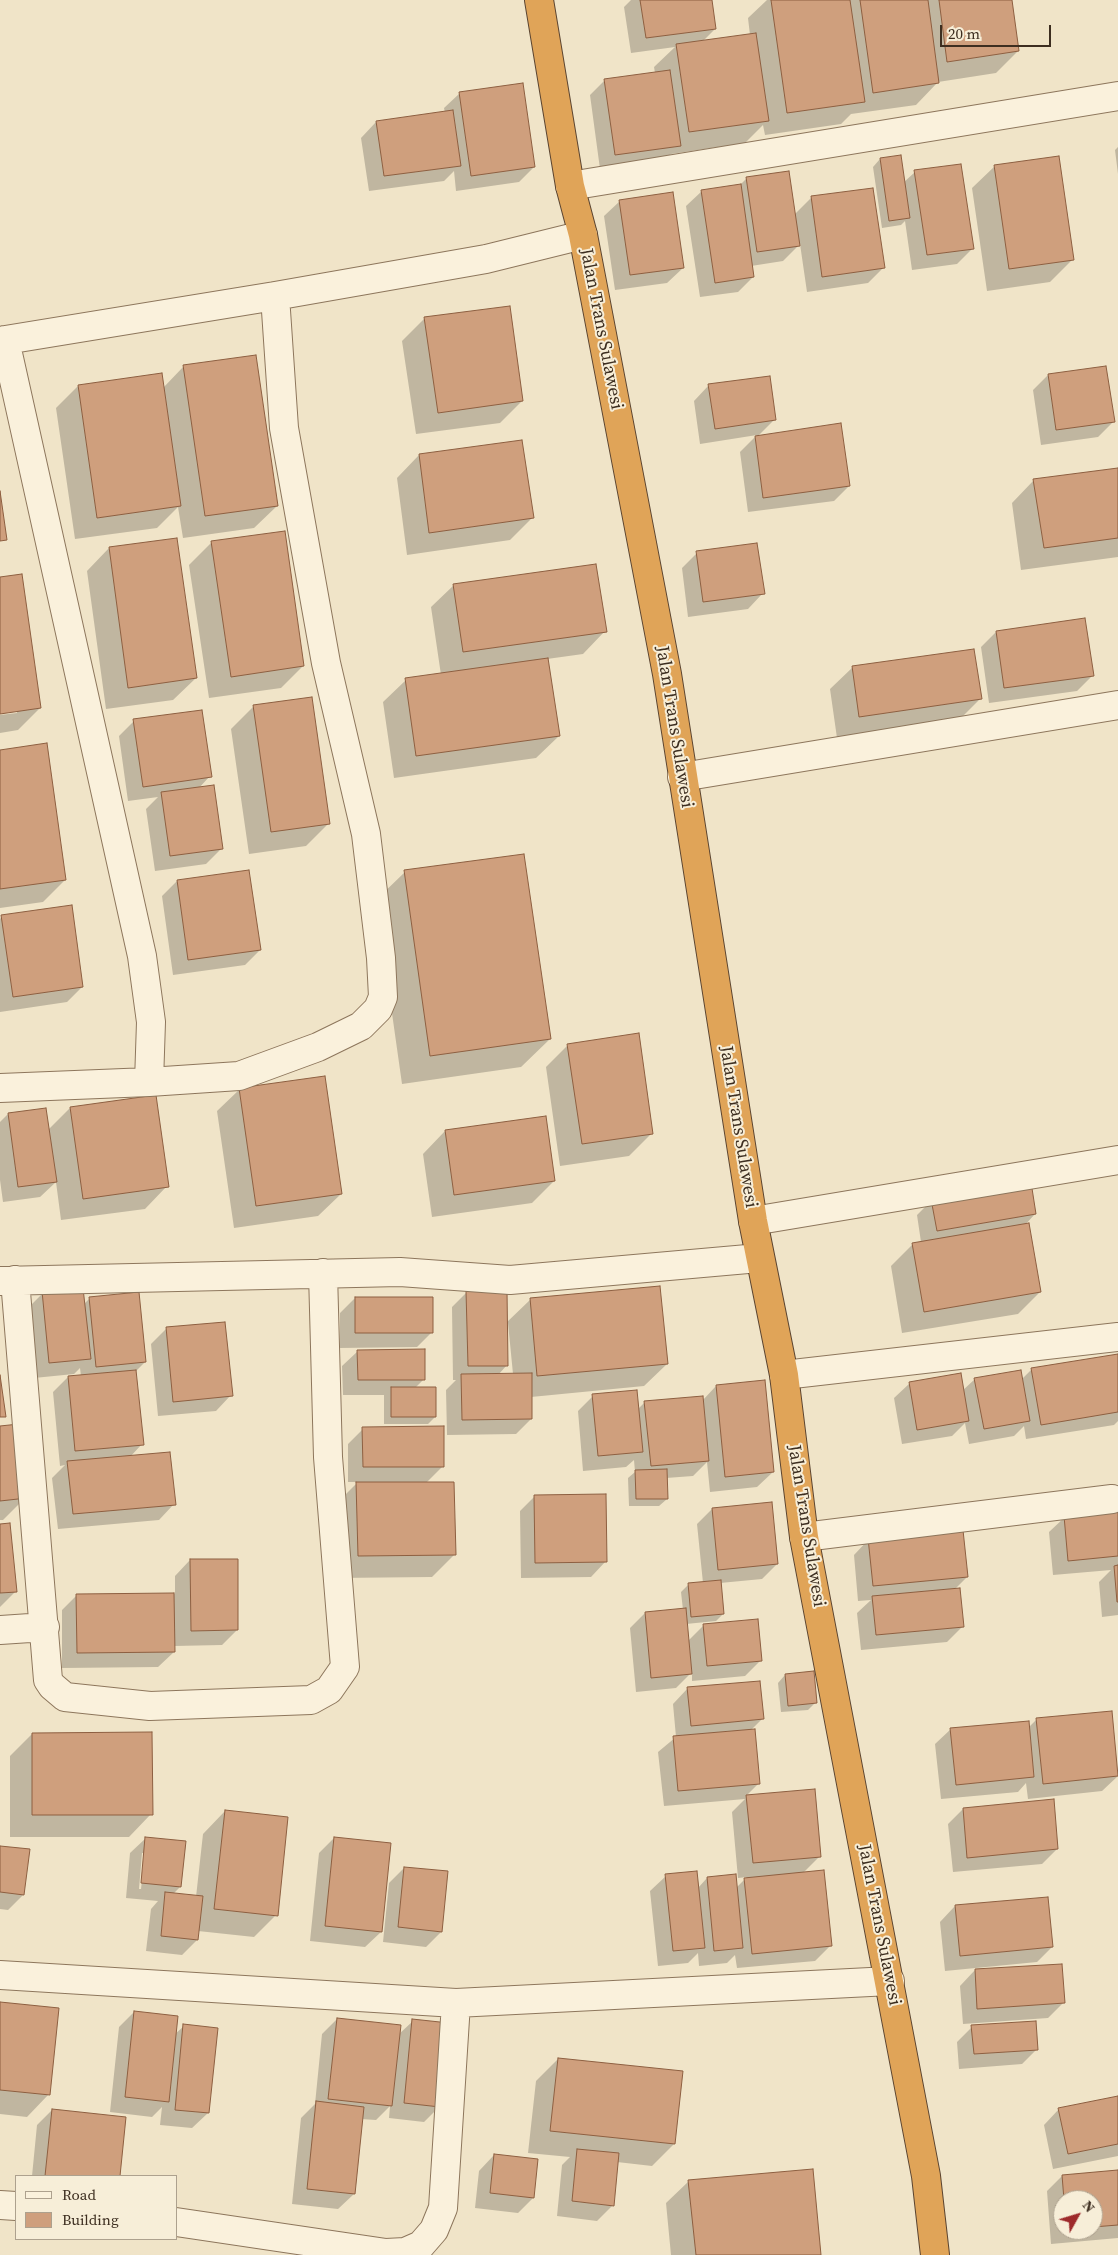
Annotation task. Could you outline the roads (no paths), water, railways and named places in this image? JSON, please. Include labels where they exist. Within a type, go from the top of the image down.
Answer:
[{"type":"highway","name":"Jalan Trans Sulawesi","points":[[539,0],[570,186],[583,235],[665,664],[759,1258],[784,1375],[804,1537],[926,2176],[934,2255]]},
{"type":"street","points":[[570,186],[1118,96]]},
{"type":"street","points":[[149,1082],[151,1022],[142,956],[2,340],[275,296],[486,259],[583,235]]},
{"type":"street","points":[[0,1088],[239,1076],[310,1050],[361,1026],[378,1009],[383,997],[381,958],[366,834],[326,663],[284,428],[275,296]]},
{"type":"street","points":[[682,777],[1118,705]]},
{"type":"street","points":[[753,1221],[1118,1160]]},
{"type":"street","points":[[323,1273],[328,1457],[344,1667],[330,1690],[311,1700],[150,1706],[65,1697],[48,1680],[45,1627],[7,1280],[323,1273],[400,1272],[510,1280],[759,1258]]},
{"type":"street","points":[[784,1375],[1118,1337]]},
{"type":"street","points":[[804,1537],[1112,1499]]},
{"type":"street","points":[[0,1630],[45,1627]]},
{"type":"street","points":[[0,1975],[456,2003],[890,1981]]},
{"type":"street","points":[[178,2222],[386,2253],[405,2252],[421,2245],[434,2243],[443,2208],[456,2003]]},
{"type":"street","points":[[0,2205],[15,2206]]}]
